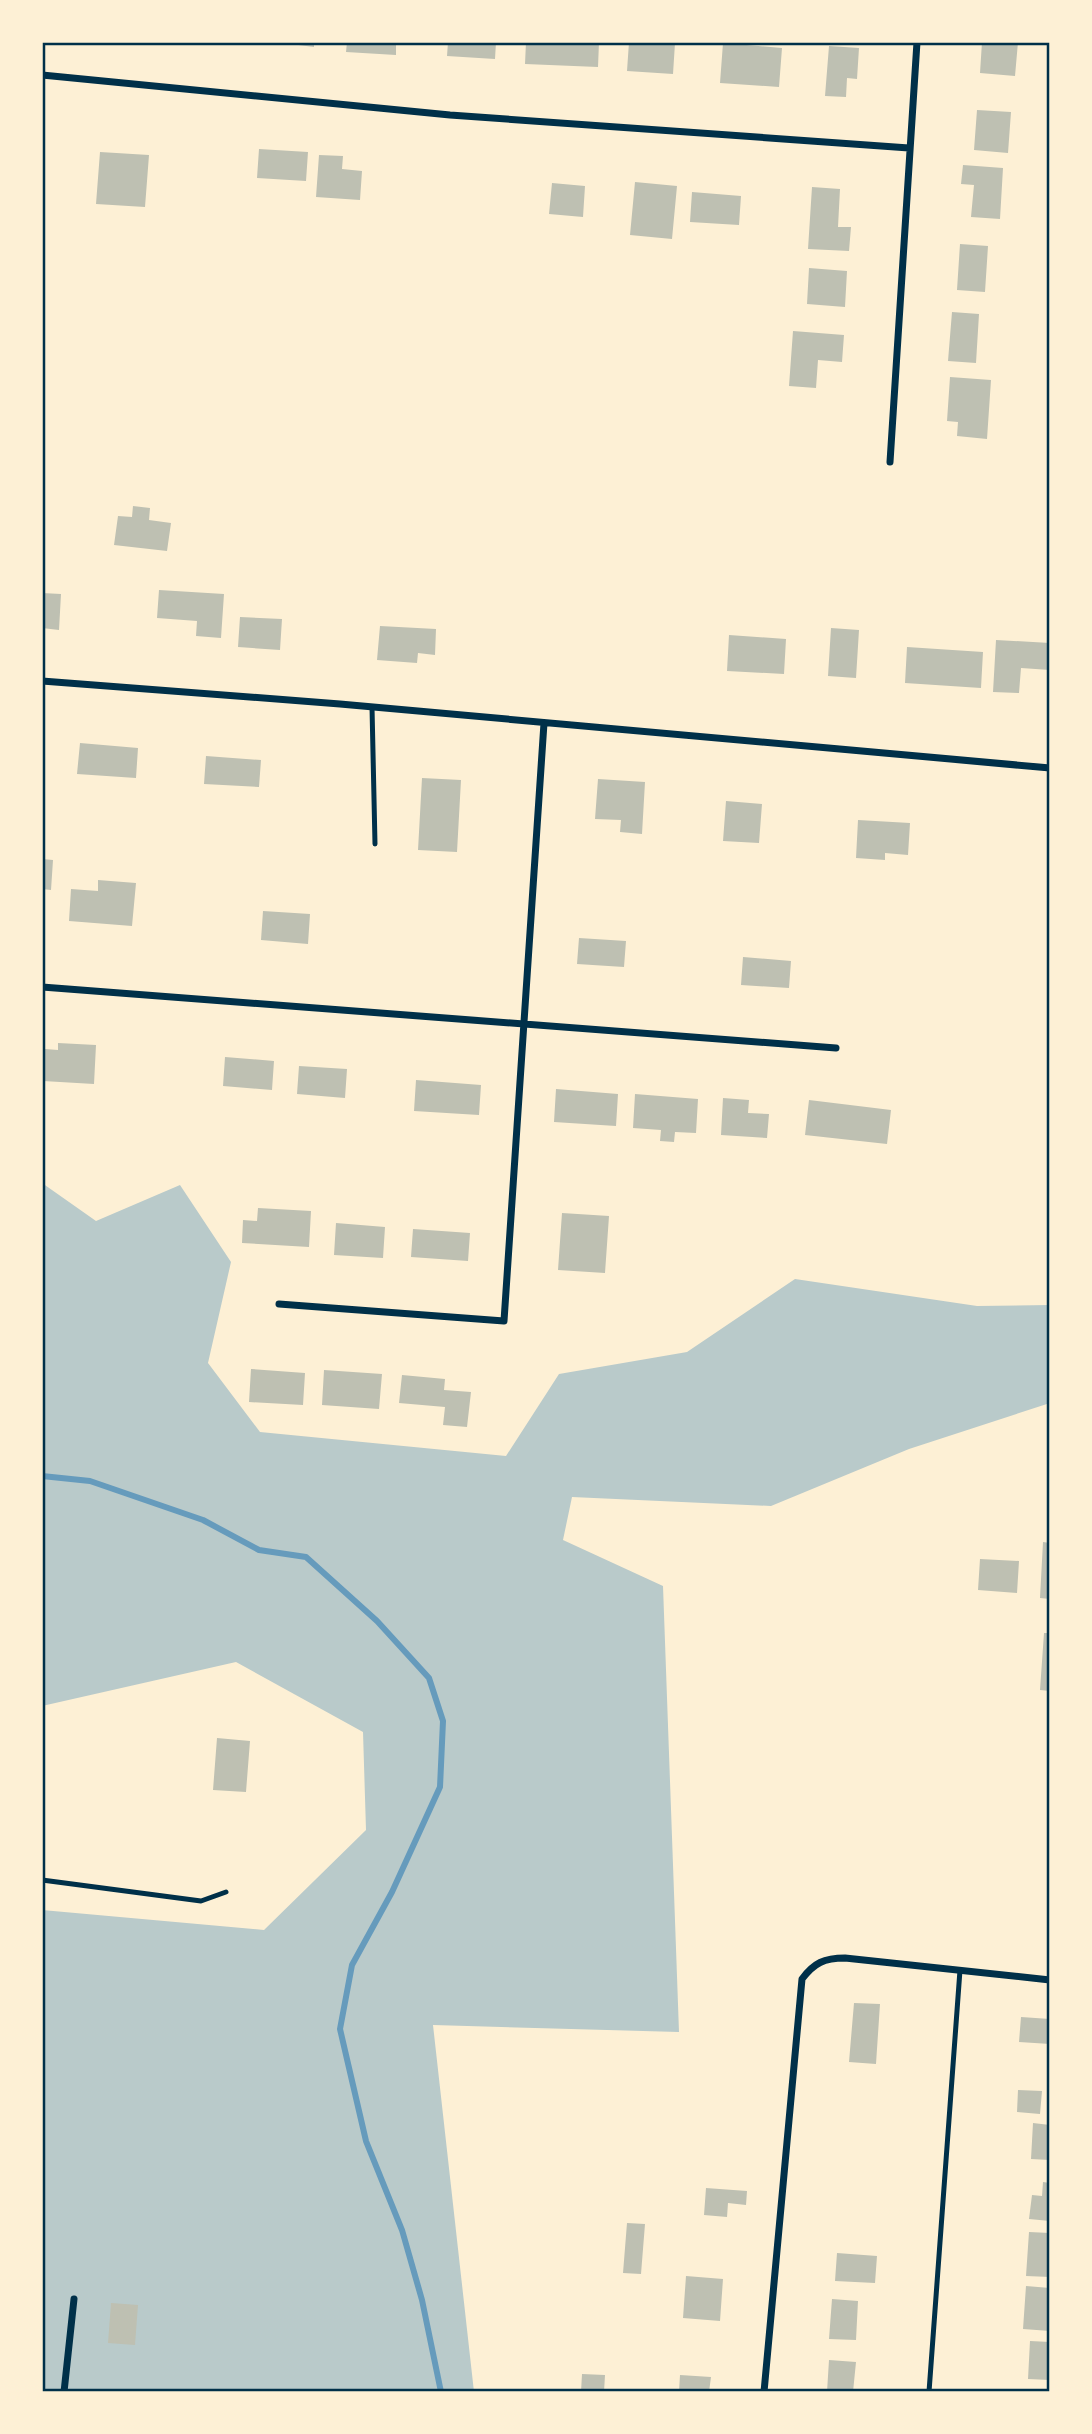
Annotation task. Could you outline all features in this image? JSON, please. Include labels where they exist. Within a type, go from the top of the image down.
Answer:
[{"type":"street","points":[[890,462],[917,42]]},
{"type":"street","points":[[42,75],[450,115],[909,148]]},
{"type":"street","points":[[42,681],[372,707],[1050,768]]},
{"type":"street","points":[[279,1304],[504,1321],[544,723]]},
{"type":"street","points":[[42,987],[835,1048]]},
{"type":"street","points":[[764,2392],[798,1997],[802,1979],[812,1966],[827,1958],[845,1958],[1050,1980]]},
{"type":"street","points":[[64,2392],[74,2299]]},
{"type":"lane","points":[[372,707],[375,844]]},
{"type":"lane","points":[[42,1880],[201,1900],[226,1892]]},
{"type":"lane","points":[[929,2392],[960,1970]]},
{"type":"shaded area","points":[[42,1183],[96,1221],[180,1185],[231,1262],[208,1363],[260,1432],[506,1456],[559,1374],[687,1352],[795,1279],[977,1306],[1050,1305],[1050,1403],[909,1449],[771,1506],[572,1497],[563,1540],[663,1586],[679,2032],[433,2025],[474,2392],[42,2392],[42,1910],[264,1930],[366,1830],[363,1732],[236,1662],[42,1706]]},
{"type":"building","points":[[275,42],[314,42],[314,47]]},
{"type":"building","points":[[347,42],[396,42],[396,55],[346,52]]},
{"type":"building","points":[[448,42],[496,42],[495,59],[447,56]]},
{"type":"building","points":[[526,42],[599,42],[598,67],[525,64]]},
{"type":"building","points":[[629,42],[675,43],[673,74],[627,71]]},
{"type":"building","points":[[982,42],[1018,42],[1015,76],[980,73]]},
{"type":"building","points":[[723,43],[782,48],[779,87],[720,83]]},
{"type":"building","points":[[829,46],[859,48],[857,79],[847,78],[846,97],[825,96]]},
{"type":"building","points":[[977,110],[1011,112],[1008,153],[974,150]]},
{"type":"building","points":[[259,149],[308,152],[306,181],[257,178]]},
{"type":"building","points":[[100,152],[149,155],[145,207],[96,204]]},
{"type":"building","points":[[319,155],[343,156],[342,169],[362,171],[360,200],[316,197]]},
{"type":"building","points":[[963,165],[1003,168],[1000,219],[971,217],[974,185],[961,184]]},
{"type":"building","points":[[635,182],[677,186],[672,239],[630,235]]},
{"type":"building","points":[[552,183],[585,186],[583,217],[549,214]]},
{"type":"building","points":[[812,187],[840,189],[838,227],[851,227],[849,251],[808,249]]},
{"type":"building","points":[[692,192],[741,196],[739,225],[690,222]]},
{"type":"building","points":[[960,244],[988,246],[985,292],[957,290]]},
{"type":"building","points":[[809,268],[847,271],[845,307],[807,304]]},
{"type":"building","points":[[952,312],[979,314],[976,363],[948,361]]},
{"type":"building","points":[[793,331],[844,335],[842,362],[818,360],[816,388],[789,386]]},
{"type":"building","points":[[950,377],[991,380],[987,439],[957,436],[958,422],[947,421]]},
{"type":"building","points":[[133,506],[150,508],[149,520],[171,523],[167,551],[114,545],[118,516],[132,517]]},
{"type":"building","points":[[159,590],[224,594],[221,638],[196,636],[197,621],[157,618]]},
{"type":"building","points":[[42,593],[61,594],[59,630],[42,628]]},
{"type":"building","points":[[240,617],[282,619],[280,650],[238,647]]},
{"type":"building","points":[[380,626],[436,629],[435,655],[418,653],[417,663],[377,660]]},
{"type":"building","points":[[831,628],[859,630],[856,678],[828,676]]},
{"type":"building","points":[[729,635],[786,639],[784,674],[727,671]]},
{"type":"building","points":[[996,640],[1050,643],[1050,670],[1021,668],[1019,693],[993,692]]},
{"type":"building","points":[[907,647],[983,652],[981,688],[905,683]]},
{"type":"building","points":[[80,743],[138,748],[136,778],[77,774]]},
{"type":"building","points":[[206,756],[261,760],[259,787],[204,784]]},
{"type":"building","points":[[422,778],[461,780],[457,852],[418,850]]},
{"type":"building","points":[[598,779],[645,782],[642,834],[620,832],[621,820],[595,819]]},
{"type":"building","points":[[726,801],[762,804],[759,843],[723,841]]},
{"type":"building","points":[[858,820],[910,823],[908,855],[885,853],[885,860],[856,858]]},
{"type":"building","points":[[42,859],[53,860],[51,890],[42,889]]},
{"type":"building","points":[[98,880],[136,883],[132,926],[69,921],[71,889],[98,891]]},
{"type":"building","points":[[263,911],[310,914],[308,944],[261,940]]},
{"type":"building","points":[[579,938],[626,941],[624,967],[577,964]]},
{"type":"building","points":[[743,957],[791,961],[789,988],[741,985]]},
{"type":"building","points":[[58,1043],[96,1045],[94,1084],[43,1081],[45,1049],[58,1050]]},
{"type":"building","points":[[225,1057],[274,1061],[272,1090],[223,1086]]},
{"type":"building","points":[[299,1066],[347,1069],[345,1098],[297,1094]]},
{"type":"building","points":[[416,1080],[481,1085],[479,1115],[414,1111]]},
{"type":"building","points":[[556,1089],[618,1094],[616,1126],[554,1122]]},
{"type":"building","points":[[635,1094],[698,1099],[696,1133],[675,1132],[674,1142],[660,1141],[661,1130],[633,1128]]},
{"type":"building","points":[[723,1098],[749,1100],[748,1113],[769,1114],[767,1138],[721,1135]]},
{"type":"building","points":[[809,1100],[891,1110],[887,1144],[805,1135]]},
{"type":"building","points":[[258,1208],[311,1211],[309,1247],[242,1243],[243,1220],[257,1221]]},
{"type":"building","points":[[562,1213],[609,1216],[605,1273],[558,1270]]},
{"type":"building","points":[[336,1223],[385,1227],[383,1258],[334,1255]]},
{"type":"building","points":[[413,1229],[470,1233],[468,1261],[411,1257]]},
{"type":"building","points":[[251,1369],[305,1373],[303,1405],[249,1402]]},
{"type":"building","points":[[324,1370],[382,1374],[379,1409],[322,1405]]},
{"type":"building","points":[[402,1375],[445,1379],[444,1390],[471,1392],[467,1427],[443,1425],[445,1407],[399,1403]]},
{"type":"building","points":[[1043,1542],[1050,1543],[1050,1599],[1040,1598]]},
{"type":"building","points":[[980,1559],[1019,1561],[1017,1593],[978,1590]]},
{"type":"building","points":[[1044,1633],[1050,1633],[1050,1691],[1040,1690]]},
{"type":"building","points":[[217,1738],[250,1741],[246,1792],[213,1790]]},
{"type":"building","points":[[854,2003],[880,2004],[876,2064],[849,2062]]},
{"type":"building","points":[[1021,2017],[1050,2019],[1050,2044],[1019,2042]]},
{"type":"building","points":[[1018,2090],[1042,2091],[1040,2114],[1017,2112]]},
{"type":"building","points":[[1033,2123],[1050,2125],[1050,2160],[1031,2159]]},
{"type":"building","points":[[1043,2182],[1050,2183],[1050,2221],[1029,2219],[1032,2195],[1042,2196]]},
{"type":"building","points":[[706,2188],[747,2191],[746,2205],[728,2203],[727,2217],[704,2215]]},
{"type":"building","points":[[627,2223],[645,2224],[641,2274],[623,2273]]},
{"type":"building","points":[[1029,2232],[1050,2233],[1050,2277],[1026,2276]]},
{"type":"building","points":[[837,2253],[877,2256],[875,2283],[835,2281]]},
{"type":"building","points":[[686,2276],[723,2279],[720,2321],[683,2318]]},
{"type":"building","points":[[1026,2286],[1050,2288],[1050,2331],[1023,2329]]},
{"type":"building","points":[[832,2299],[858,2301],[856,2340],[829,2339]]},
{"type":"building","points":[[111,2303],[138,2305],[135,2345],[108,2343]]},
{"type":"building","points":[[1030,2341],[1050,2342],[1050,2380],[1028,2379]]},
{"type":"building","points":[[829,2360],[856,2362],[853,2392],[827,2392]]},
{"type":"building","points":[[582,2374],[605,2375],[604,2392],[581,2392]]},
{"type":"building","points":[[680,2375],[711,2377],[709,2392],[679,2392]]},
{"type":"waterway","points":[[42,1476],[90,1481],[203,1520],[259,1550],[306,1557],[377,1621],[429,1678],[443,1721],[440,1787],[392,1892],[352,1965],[340,2029],[366,2141],[402,2230],[422,2300],[441,2392]]}]
